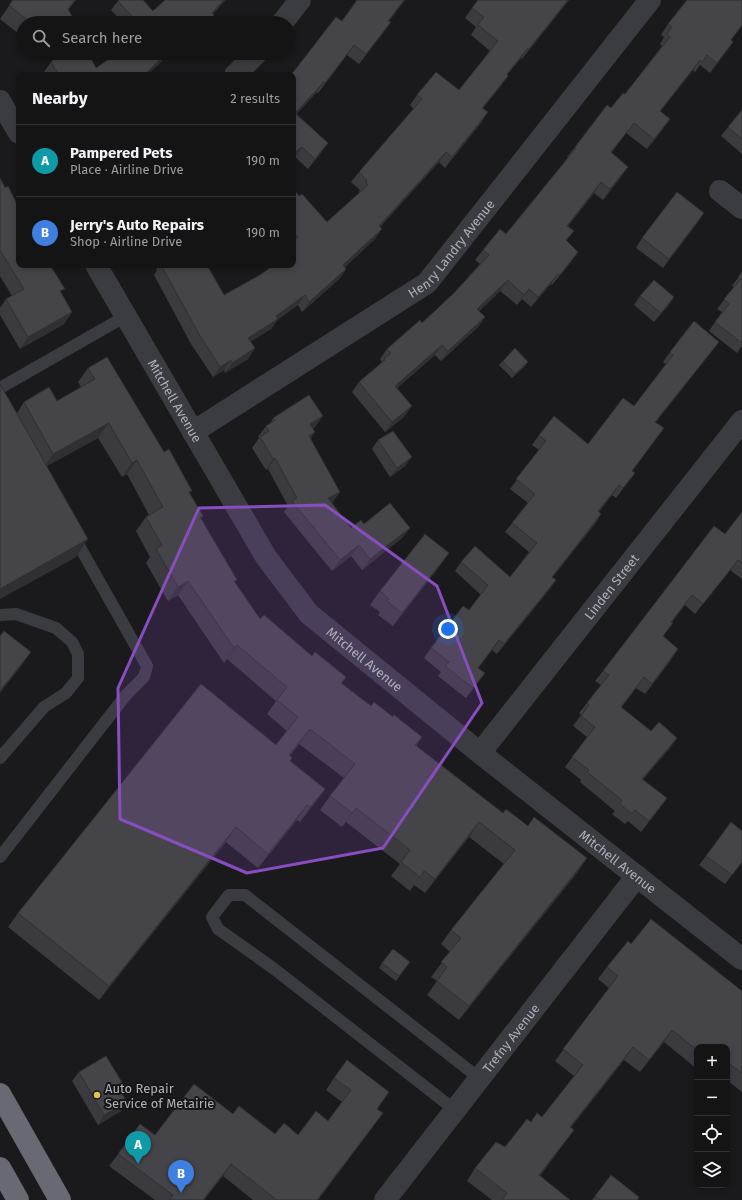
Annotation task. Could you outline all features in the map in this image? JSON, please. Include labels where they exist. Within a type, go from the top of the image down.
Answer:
[{"type":"highway","points":[[0,1094],[60,1200]]},
{"type":"highway","points":[[0,1168],[18,1200]]},
{"type":"street","points":[[287,16],[300,0]]},
{"type":"street","name":"Henry Landry Avenue","points":[[193,432],[426,283],[650,0]]},
{"type":"street","points":[[239,72],[250,60]]},
{"type":"street","points":[[0,101],[16,128]]},
{"type":"street","points":[[720,191],[742,208]]},
{"type":"street","name":"Mitchell Avenue","points":[[98,268],[266,557],[309,614],[480,753],[742,959]]},
{"type":"street","name":"Linden Street","points":[[480,753],[742,421]]},
{"type":"street","name":"Trefny Avenue","points":[[385,1200],[637,876]]},
{"type":"lane","points":[[0,388],[126,316]]},
{"type":"lane","points":[[0,857],[126,695],[144,677],[147,666],[66,523]]},
{"type":"lane","points":[[0,615],[16,614],[56,628],[72,642],[78,654],[78,678],[66,692],[44,707],[0,758]]},
{"type":"lane","points":[[455,1110],[273,968],[218,929],[212,918],[229,894],[245,895],[480,1078]]},
{"type":"highlighted area","points":[[325,505],[437,586],[482,703],[383,848],[247,873],[120,819],[118,688],[199,508]]},
{"type":"building","points":[[13,0],[75,0],[68,9],[72,16],[22,16],[9,5]]},
{"type":"building","points":[[143,0],[153,11],[165,0],[224,0],[212,13],[214,15],[213,16],[132,16],[118,1]]},
{"type":"building","points":[[357,0],[404,0],[388,21],[391,22],[366,54],[354,45],[325,83],[324,82],[296,112],[296,72],[293,72],[336,17],[342,21]]},
{"type":"building","points":[[478,0],[568,0],[507,74],[508,76],[482,108],[488,112],[452,157],[446,152],[379,226],[382,229],[343,265],[346,269],[309,302],[305,295],[276,316],[278,319],[248,338],[255,348],[232,363],[231,360],[220,367],[199,334],[163,268],[209,268],[224,295],[270,268],[296,268],[296,239],[298,237],[296,235],[296,192],[299,196],[302,194],[327,222],[368,185],[366,182],[367,180],[359,172],[422,99],[417,95],[436,72],[459,90],[498,41],[478,25],[484,17],[472,8]]},
{"type":"building","points":[[687,0],[742,0],[742,25],[731,40],[733,42],[717,63],[707,55],[702,62],[700,60],[660,111],[670,119],[654,139],[634,123],[611,152],[628,167],[610,189],[601,182],[567,226],[574,231],[566,240],[578,252],[560,275],[558,274],[538,297],[529,289],[524,295],[508,280],[477,309],[485,317],[448,351],[442,345],[395,386],[412,406],[392,422],[359,382],[391,353],[387,349],[420,320],[422,323],[454,293],[489,255],[483,250],[500,229],[506,234],[576,148],[575,147],[607,105],[611,108],[623,93],[625,94],[670,37],[667,34],[672,27],[668,24]]},
{"type":"building","points":[[53,60],[92,60],[96,68],[108,60],[160,60],[147,72],[57,72],[51,62]]},
{"type":"building","points":[[742,110],[742,139],[728,127]]},
{"type":"building","points":[[296,114],[328,143],[315,159],[302,147],[296,152]]},
{"type":"building","points":[[0,178],[5,188],[8,186],[16,202],[16,268],[52,268],[65,289],[60,291],[72,312],[28,337],[6,299],[24,289],[0,250]]},
{"type":"building","points":[[677,192],[704,213],[669,259],[642,238]]},
{"type":"building","points":[[742,272],[742,343],[715,322],[729,304],[724,299],[741,279],[738,277]]},
{"type":"building","points":[[654,280],[674,297],[661,313],[640,296]]},
{"type":"building","points":[[694,321],[719,342],[655,422],[664,428],[632,471],[635,473],[623,488],[619,485],[598,511],[601,514],[552,577],[556,580],[504,644],[499,640],[478,668],[485,673],[473,688],[445,666],[449,662],[431,648],[463,606],[469,610],[488,585],[461,562],[475,546],[510,577],[537,543],[512,523],[535,494],[516,479],[546,441],[539,435],[554,416],[588,444],[623,398],[634,406],[673,355],[670,352]]},
{"type":"building","points":[[515,348],[528,362],[515,374],[503,361]]},
{"type":"building","points":[[107,357],[164,452],[169,449],[192,491],[189,492],[203,516],[200,517],[237,580],[234,581],[260,619],[264,615],[312,656],[315,652],[346,677],[341,683],[371,706],[374,702],[393,717],[394,715],[422,737],[415,745],[503,813],[506,809],[528,826],[534,817],[587,858],[469,1006],[437,981],[447,967],[441,962],[461,938],[451,930],[515,850],[479,822],[435,879],[424,871],[420,877],[401,862],[410,850],[356,808],[352,813],[330,796],[355,764],[310,729],[289,755],[292,758],[290,761],[325,789],[310,807],[307,805],[268,854],[236,827],[109,986],[18,913],[201,684],[276,745],[298,717],[277,700],[287,687],[237,645],[234,648],[188,581],[178,587],[156,549],[162,545],[146,517],[163,507],[137,460],[132,463],[109,423],[53,454],[24,402],[49,387],[57,401],[95,379],[88,368]]},
{"type":"building","points":[[0,384],[88,539],[0,589]]},
{"type":"building","points":[[309,395],[323,416],[310,424],[315,432],[309,436],[340,492],[328,498],[351,528],[361,520],[364,524],[390,503],[410,528],[370,559],[359,545],[340,560],[292,501],[297,498],[275,458],[273,459],[260,437],[269,431],[266,426],[275,420],[273,418]]},
{"type":"building","points":[[393,431],[412,457],[397,468],[378,440]]},
{"type":"building","points":[[742,512],[742,563],[738,560],[703,604],[692,595],[671,622],[673,623],[663,636],[678,649],[652,684],[644,677],[621,707],[651,731],[659,722],[677,738],[642,779],[667,798],[649,821],[635,810],[632,814],[620,804],[622,800],[587,772],[589,770],[572,757],[595,727],[581,716],[589,705],[587,703],[609,675],[603,671],[714,526],[725,534]]},
{"type":"building","points":[[425,534],[449,553],[402,613],[387,601],[389,599],[380,591]]},
{"type":"building","points":[[4,631],[31,652],[0,691],[0,636]]},
{"type":"building","points":[[731,822],[742,831],[742,862],[732,875],[706,856]]},
{"type":"building","points":[[651,919],[742,991],[742,1073],[730,1064],[730,1044],[694,1044],[694,1048],[672,1030],[649,1060],[633,1047],[570,1127],[574,1130],[539,1175],[570,1200],[502,1200],[507,1193],[475,1168],[496,1142],[505,1147],[527,1119],[531,1122],[537,1113],[542,1117],[583,1065],[563,1049],[618,976],[607,967],[628,941],[631,944]]},
{"type":"building","points":[[393,949],[410,962],[399,976],[382,963]]},
{"type":"building","points":[[106,1056],[123,1084],[118,1087],[127,1102],[104,1115],[79,1072]]},
{"type":"building","points":[[347,1060],[389,1092],[377,1109],[383,1113],[317,1200],[277,1200],[231,1164],[203,1200],[170,1200],[173,1195],[118,1154],[140,1124],[155,1135],[194,1084],[233,1114],[239,1106],[275,1134],[284,1123],[298,1135],[316,1111],[328,1121],[351,1090],[334,1078]]},
{"type":"building","points":[[611,1175],[639,1197],[637,1200],[600,1200],[595,1196]]},
{"type":"place","name":"Auto Repair Service of Metairie","points":[[97,1095]]},
{"type":"place","name":"Pampered Pets","points":[[138,1164]]},
{"type":"place","name":"Jerry's Auto Repairs","points":[[181,1193]]}]
